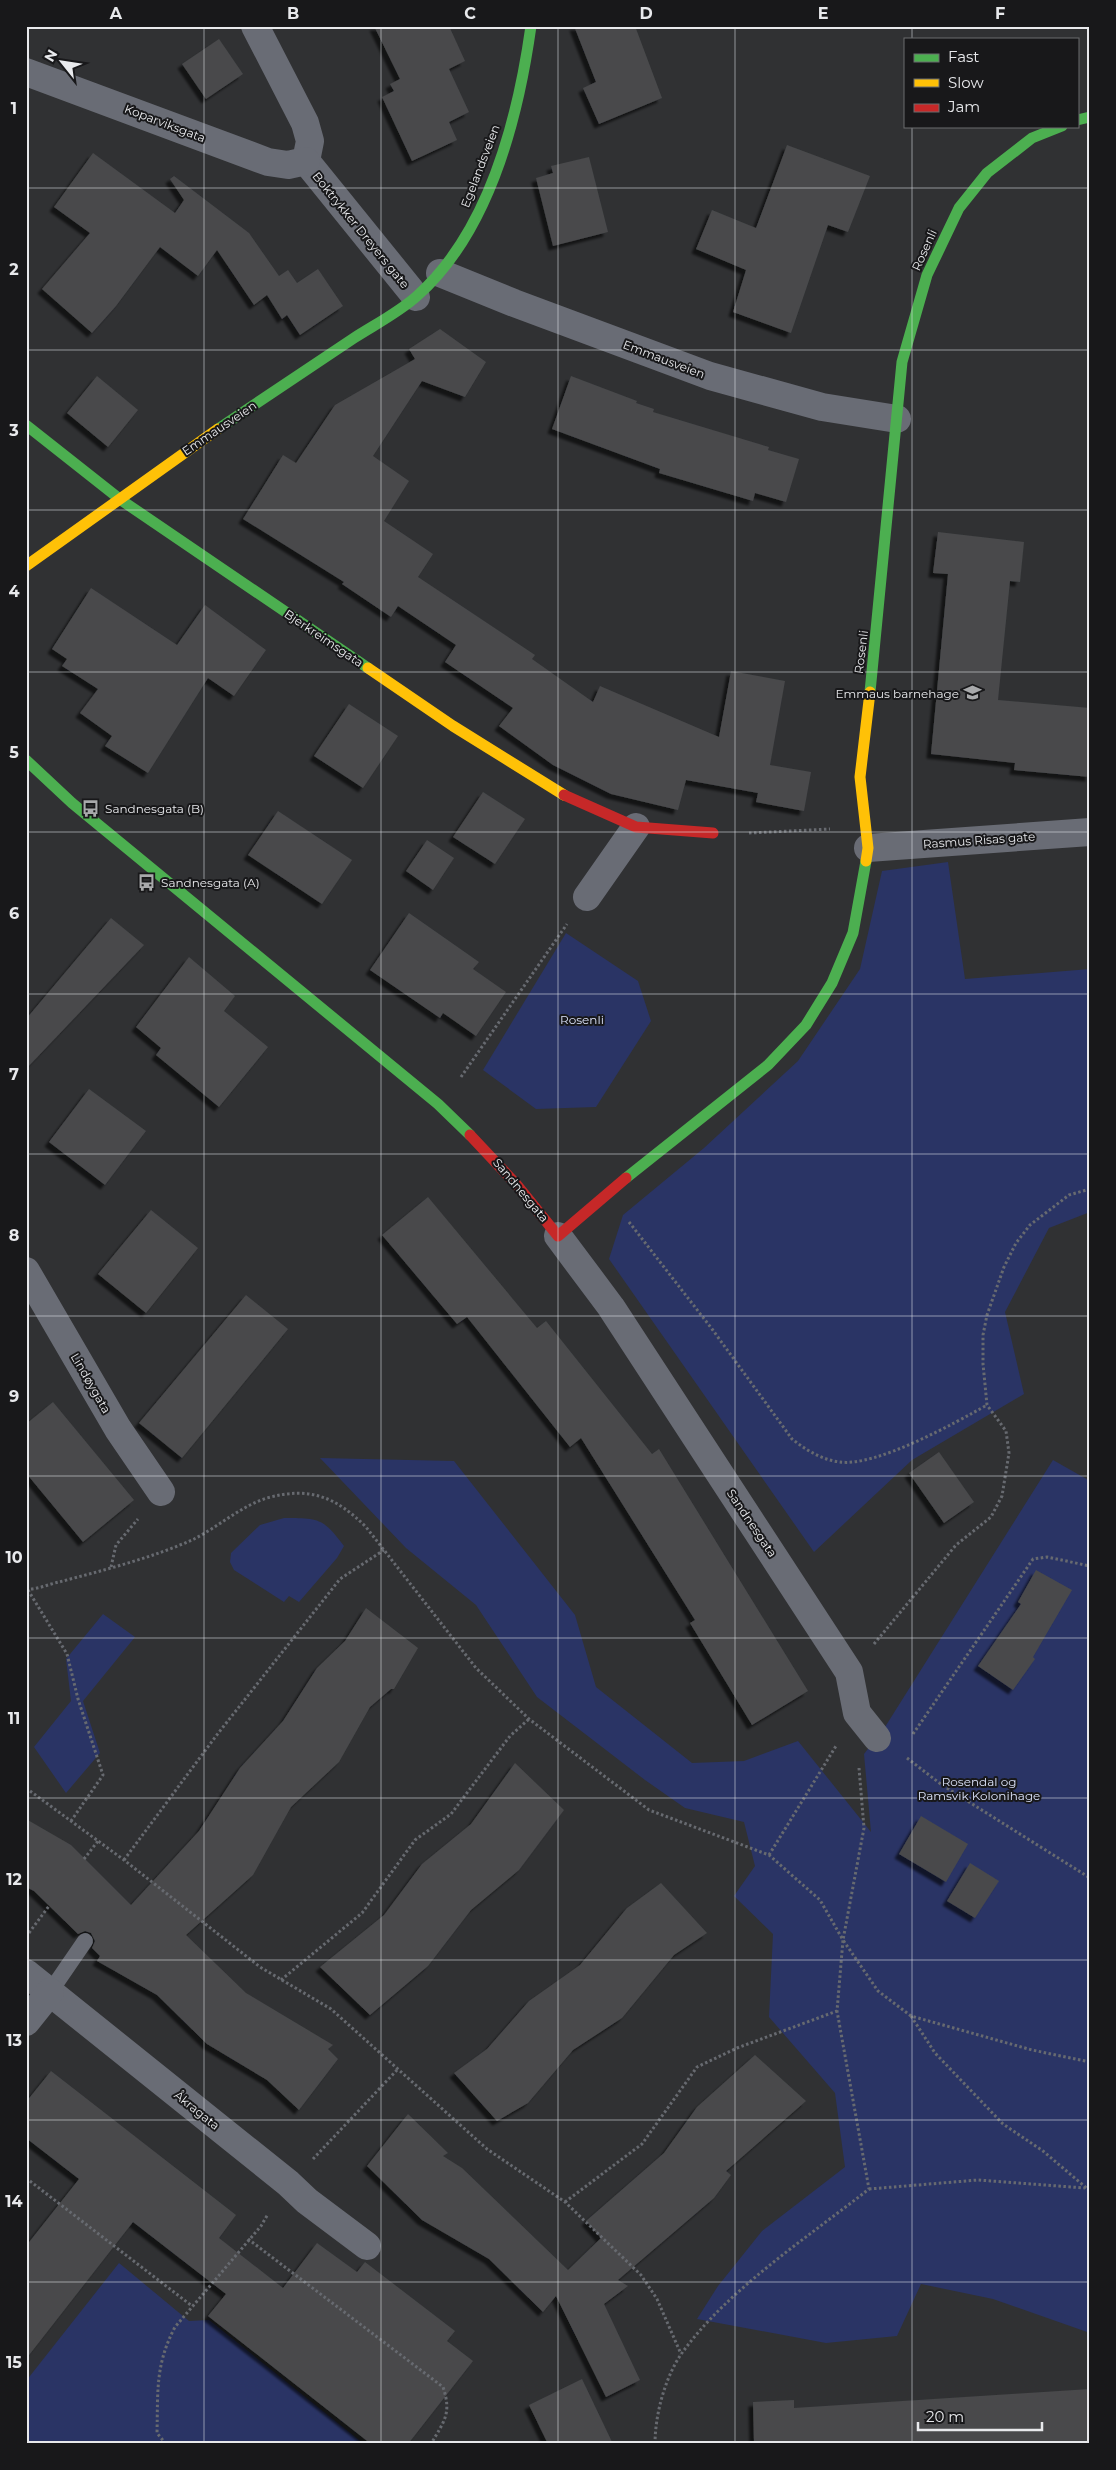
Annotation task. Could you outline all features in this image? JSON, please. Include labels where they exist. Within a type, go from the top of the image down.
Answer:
[{"type":"street","name":"Boktrykker Dreyers gate","points":[[255,26],[305,123],[310,141],[306,161],[416,297]]},
{"type":"street","name":"Egelandsveien","points":[[416,297],[440,272],[463,243],[480,208],[517,108],[531,26]]},
{"type":"street","name":"Koparviksgata","points":[[26,72],[268,162],[288,165],[306,161]]},
{"type":"street","name":"Rosenli","points":[[558,1236],[604,1196],[768,1065],[806,1025],[832,982],[853,933],[867,836],[860,777],[888,528],[902,362],[927,276],[959,208],[987,173],[1032,138],[1057,128]]},
{"type":"street","name":"Emmausveien","points":[[440,272],[506,300],[710,376],[822,407],[896,419]]},
{"type":"street","name":"Emmausveien","points":[[26,566],[121,500],[183,452],[416,297]]},
{"type":"street","name":"Bjerkreimsgata","points":[[26,425],[121,500],[453,726],[554,790],[636,827],[713,833]]},
{"type":"street","name":"Sandnesgata","points":[[26,760],[110,835],[438,1104],[482,1144],[533,1202],[611,1307],[848,1672],[857,1713],[877,1738]]},
{"type":"street","points":[[587,896],[636,827]]},
{"type":"street","name":"Rasmus Risas gate","points":[[867,836],[1090,832]]},
{"type":"street","name":"Lindøygata","points":[[26,1271],[118,1429],[161,1492]]},
{"type":"street","name":"Åkragata","points":[[26,1973],[307,2201],[367,2246]]},
{"type":"street","points":[[26,2022],[50,1992]]},
{"type":"lane","points":[[50,1992],[85,1941]]},
{"type":"path","points":[[713,833],[822,830],[867,836]]},
{"type":"path","points":[[438,1104],[472,1064],[587,896]]},
{"type":"path","points":[[848,1672],[956,1546],[991,1518],[1002,1496],[1009,1453],[1006,1431],[988,1406],[983,1364],[983,1335],[987,1315],[1004,1267],[1016,1243],[1030,1225],[1069,1196],[1090,1189]]},
{"type":"path","points":[[604,1196],[623,1215],[682,1291],[792,1439],[806,1450],[840,1462],[861,1462],[938,1431],[988,1406]]},
{"type":"path","points":[[111,1566],[116,1545],[161,1492]]},
{"type":"path","points":[[71,1821],[103,1775],[78,1699],[67,1654],[27,1590],[111,1566],[193,1539],[266,1498],[316,1494],[334,1500],[362,1522],[476,1668],[529,1719],[649,1810],[768,1855],[820,1900],[843,1940],[878,1991],[911,2016],[935,2053],[1003,2124],[1043,2151],[1088,2190]]},
{"type":"path","points":[[124,1860],[216,1736],[340,1579],[384,1550]]},
{"type":"path","points":[[900,1753],[934,1700],[1033,1559],[1047,1557],[1090,1566]]},
{"type":"path","points":[[768,1855],[857,1713]]},
{"type":"path","points":[[857,1713],[864,1828],[843,1940],[837,2011],[868,2189]]},
{"type":"path","points":[[281,1980],[362,1913],[415,1840],[451,1814],[510,1736],[529,1719]]},
{"type":"path","points":[[877,1738],[958,1796],[1090,1878]]},
{"type":"path","points":[[26,1788],[124,1860],[260,1967],[331,2009],[487,2149],[565,2202],[641,2275],[657,2299],[681,2354]]},
{"type":"path","points":[[84,1859],[98,1841]]},
{"type":"path","points":[[26,1937],[49,1906]]},
{"type":"path","points":[[565,2202],[642,2144],[697,2067],[737,2048],[837,2011]]},
{"type":"path","points":[[911,2016],[1032,2050],[1090,2062]]},
{"type":"path","points":[[166,2444],[157,2433],[158,2372],[165,2346],[175,2327],[261,2226],[288,2184],[397,2070]]},
{"type":"path","points":[[26,2178],[192,2306]]},
{"type":"path","points":[[655,2444],[661,2403],[681,2354],[724,2306],[868,2189],[978,2180],[1088,2190]]},
{"type":"path","points":[[248,2239],[443,2387],[449,2403],[444,2421],[431,2444]]},
{"type":"green space","points":[[948,862],[965,979],[1090,969],[1090,1212],[1049,1228],[1005,1312],[1024,1394],[912,1460],[814,1552],[609,1259],[623,1215],[704,1148],[798,1061],[860,969],[882,871]]},
{"type":"green space","name":"Rosenli","points":[[566,933],[638,981],[651,1021],[596,1107],[536,1109],[483,1070]]},
{"type":"green space","name":"Rosendal og Ramsvik Kolonihage","points":[[320,1458],[454,1461],[575,1615],[596,1687],[692,1763],[744,1761],[798,1741],[871,1832],[864,1754],[885,1727],[1053,1460],[1090,1481],[1090,2333],[993,2299],[921,2284],[897,2336],[826,2343],[697,2319],[718,2286],[762,2231],[845,2167],[835,2093],[769,2017],[773,1934],[734,1896],[755,1866],[744,1822],[685,1808],[645,1780],[537,1697],[476,1605],[406,1548]]},
{"type":"green space","points":[[284,1518],[313,1519],[331,1530],[344,1546],[337,1558],[299,1602],[289,1596],[284,1602],[234,1570],[230,1562],[231,1553],[260,1525]]},
{"type":"green space","points":[[103,1614],[135,1637],[83,1701],[100,1753],[66,1793],[34,1747],[71,1701],[66,1659]]},
{"type":"green space","points":[[119,2263],[189,2321],[209,2320],[364,2444],[26,2444],[26,2381]]},
{"type":"building","points":[[374,26],[449,26],[465,61],[449,69],[469,112],[449,122],[457,140],[412,161],[382,97],[394,91],[390,84],[400,79]]},
{"type":"building","points":[[574,26],[635,26],[662,98],[599,124],[583,88],[596,82]]},
{"type":"building","points":[[219,39],[243,74],[206,99],[182,64]]},
{"type":"building","points":[[787,145],[870,176],[848,232],[828,225],[791,333],[733,312],[746,270],[696,249],[712,210],[756,228]]},
{"type":"building","points":[[93,153],[175,213],[184,200],[170,179],[174,176],[249,233],[279,276],[288,270],[297,283],[318,269],[343,306],[300,335],[287,315],[282,319],[267,295],[254,305],[217,250],[198,276],[160,247],[116,306],[92,333],[42,289],[90,233],[54,207]]},
{"type":"building","points":[[589,157],[608,232],[553,246],[536,178],[553,173],[551,166]]},
{"type":"building","points":[[440,329],[486,362],[465,397],[422,381],[373,456],[409,481],[384,521],[433,554],[418,577],[535,655],[532,659],[593,702],[600,686],[719,737],[731,671],[785,681],[770,765],[811,772],[804,811],[756,802],[758,793],[686,780],[678,810],[611,794],[553,765],[499,726],[513,708],[445,662],[456,645],[398,606],[391,617],[342,584],[344,582],[243,519],[283,455],[296,463],[335,405],[415,359],[409,349]]},
{"type":"building","points":[[97,376],[138,410],[108,447],[67,413]]},
{"type":"building","points":[[571,376],[637,401],[636,403],[654,409],[653,412],[769,447],[768,450],[799,459],[786,502],[755,493],[753,501],[659,473],[660,469],[552,429]]},
{"type":"building","name":"Emmaus barnehage","points":[[938,532],[1024,542],[1020,582],[1010,581],[998,700],[1090,708],[1090,777],[1014,770],[1015,763],[931,754],[948,574],[933,573]]},
{"type":"building","points":[[91,588],[177,645],[205,605],[266,650],[234,696],[208,678],[148,773],[105,746],[112,736],[80,713],[98,689],[62,666],[67,659],[52,649]]},
{"type":"building","points":[[349,704],[398,736],[363,788],[314,756]]},
{"type":"building","points":[[483,792],[525,819],[495,864],[453,837]]},
{"type":"building","points":[[278,811],[352,860],[322,904],[248,855]]},
{"type":"building","points":[[427,840],[454,858],[433,890],[406,871]]},
{"type":"building","points":[[409,913],[479,962],[473,969],[506,992],[476,1036],[443,1013],[440,1018],[370,970]]},
{"type":"building","points":[[111,918],[144,945],[26,1069],[26,1019]]},
{"type":"building","points":[[189,957],[235,996],[224,1011],[268,1047],[219,1107],[156,1055],[161,1048],[136,1027]]},
{"type":"building","points":[[89,1089],[146,1131],[105,1185],[49,1142]]},
{"type":"building","points":[[428,1197],[537,1328],[546,1321],[652,1454],[659,1449],[808,1691],[752,1725],[690,1623],[695,1620],[581,1438],[570,1447],[467,1317],[457,1324],[382,1235]]},
{"type":"building","points":[[151,1210],[198,1248],[146,1313],[98,1274]]},
{"type":"building","points":[[246,1295],[288,1329],[182,1458],[139,1423]]},
{"type":"building","points":[[53,1402],[134,1500],[83,1542],[26,1473],[26,1424]]},
{"type":"building","points":[[939,1452],[974,1502],[944,1523],[909,1473]]},
{"type":"building","points":[[1036,1570],[1072,1590],[1033,1657],[1035,1659],[1013,1690],[978,1666],[1021,1604],[1018,1602]]},
{"type":"building","points":[[366,1608],[418,1648],[394,1689],[391,1689],[370,1707],[339,1762],[291,1807],[253,1875],[186,1935],[246,1993],[333,2045],[328,2049],[338,2059],[299,2110],[267,2080],[207,2044],[157,1995],[97,1961],[100,1956],[92,1948],[95,1941],[91,1933],[85,1931],[78,1934],[34,1891],[26,1887],[26,1819],[71,1845],[131,1905],[199,1831],[240,1768],[283,1721],[317,1668],[345,1641]]},
{"type":"building","points":[[515,1763],[564,1810],[519,1870],[471,1910],[428,1966],[370,2015],[320,1967],[384,1915],[422,1864],[471,1824]]},
{"type":"building","points":[[921,1816],[968,1844],[946,1882],[899,1854]]},
{"type":"building","points":[[970,1863],[999,1881],[975,1918],[947,1901]]},
{"type":"building","points":[[661,1883],[707,1933],[674,1955],[622,2018],[573,2050],[528,2103],[497,2121],[454,2073],[487,2049],[529,2001],[580,1965],[627,1908]]},
{"type":"building","points":[[755,2055],[806,2101],[726,2171],[731,2175],[714,2198],[618,2280],[628,2286],[604,2304],[640,2380],[606,2397],[556,2296],[543,2312],[489,2259],[422,2220],[367,2166],[408,2114],[448,2153],[443,2156],[462,2168],[568,2270],[601,2238],[586,2221],[664,2153],[697,2107]]},
{"type":"building","points":[[51,2071],[236,2215],[219,2238],[283,2288],[317,2243],[357,2272],[365,2262],[455,2331],[447,2341],[473,2361],[408,2444],[371,2444],[208,2316],[226,2294],[133,2222],[26,2359],[26,2246],[79,2179],[26,2138],[26,2102]]},
{"type":"building","points":[[582,2379],[613,2444],[548,2444],[529,2405]]},
{"type":"building","points":[[1090,2389],[1090,2444],[754,2444],[753,2402],[794,2400],[794,2408]]},
{"type":"traffic: fast","points":[[218,429],[402,308],[417,296],[442,270],[463,240],[481,207],[496,172],[518,98],[531,26]]},
{"type":"traffic: fast","points":[[1078,120],[1090,117]]},
{"type":"traffic: fast","points":[[870,692],[902,362],[927,275],[959,208],[987,173],[1032,138],[1057,128]]},
{"type":"traffic: fast","points":[[26,425],[121,500],[368,668]]},
{"type":"traffic: fast","points":[[26,760],[72,803],[438,1104],[470,1135]]},
{"type":"traffic: fast","points":[[626,1178],[768,1065],[806,1025],[832,983],[853,933],[866,861]]},
{"type":"traffic: slow","points":[[26,566],[218,429]]},
{"type":"traffic: slow","points":[[368,668],[453,726],[564,795]]},
{"type":"traffic: slow","points":[[866,861],[868,848],[860,777],[870,692]]},
{"type":"traffic: jam","points":[[564,795],[636,827],[713,833]]},
{"type":"traffic: jam","points":[[470,1135],[516,1184],[558,1236],[626,1178]]},
{"type":"place","name":"Emmaus barnehage","points":[[973,693]]},
{"type":"place","name":"Sandnesgata (B)","points":[[91,808]]},
{"type":"place","name":"Sandnesgata (A)","points":[[147,882]]}]
